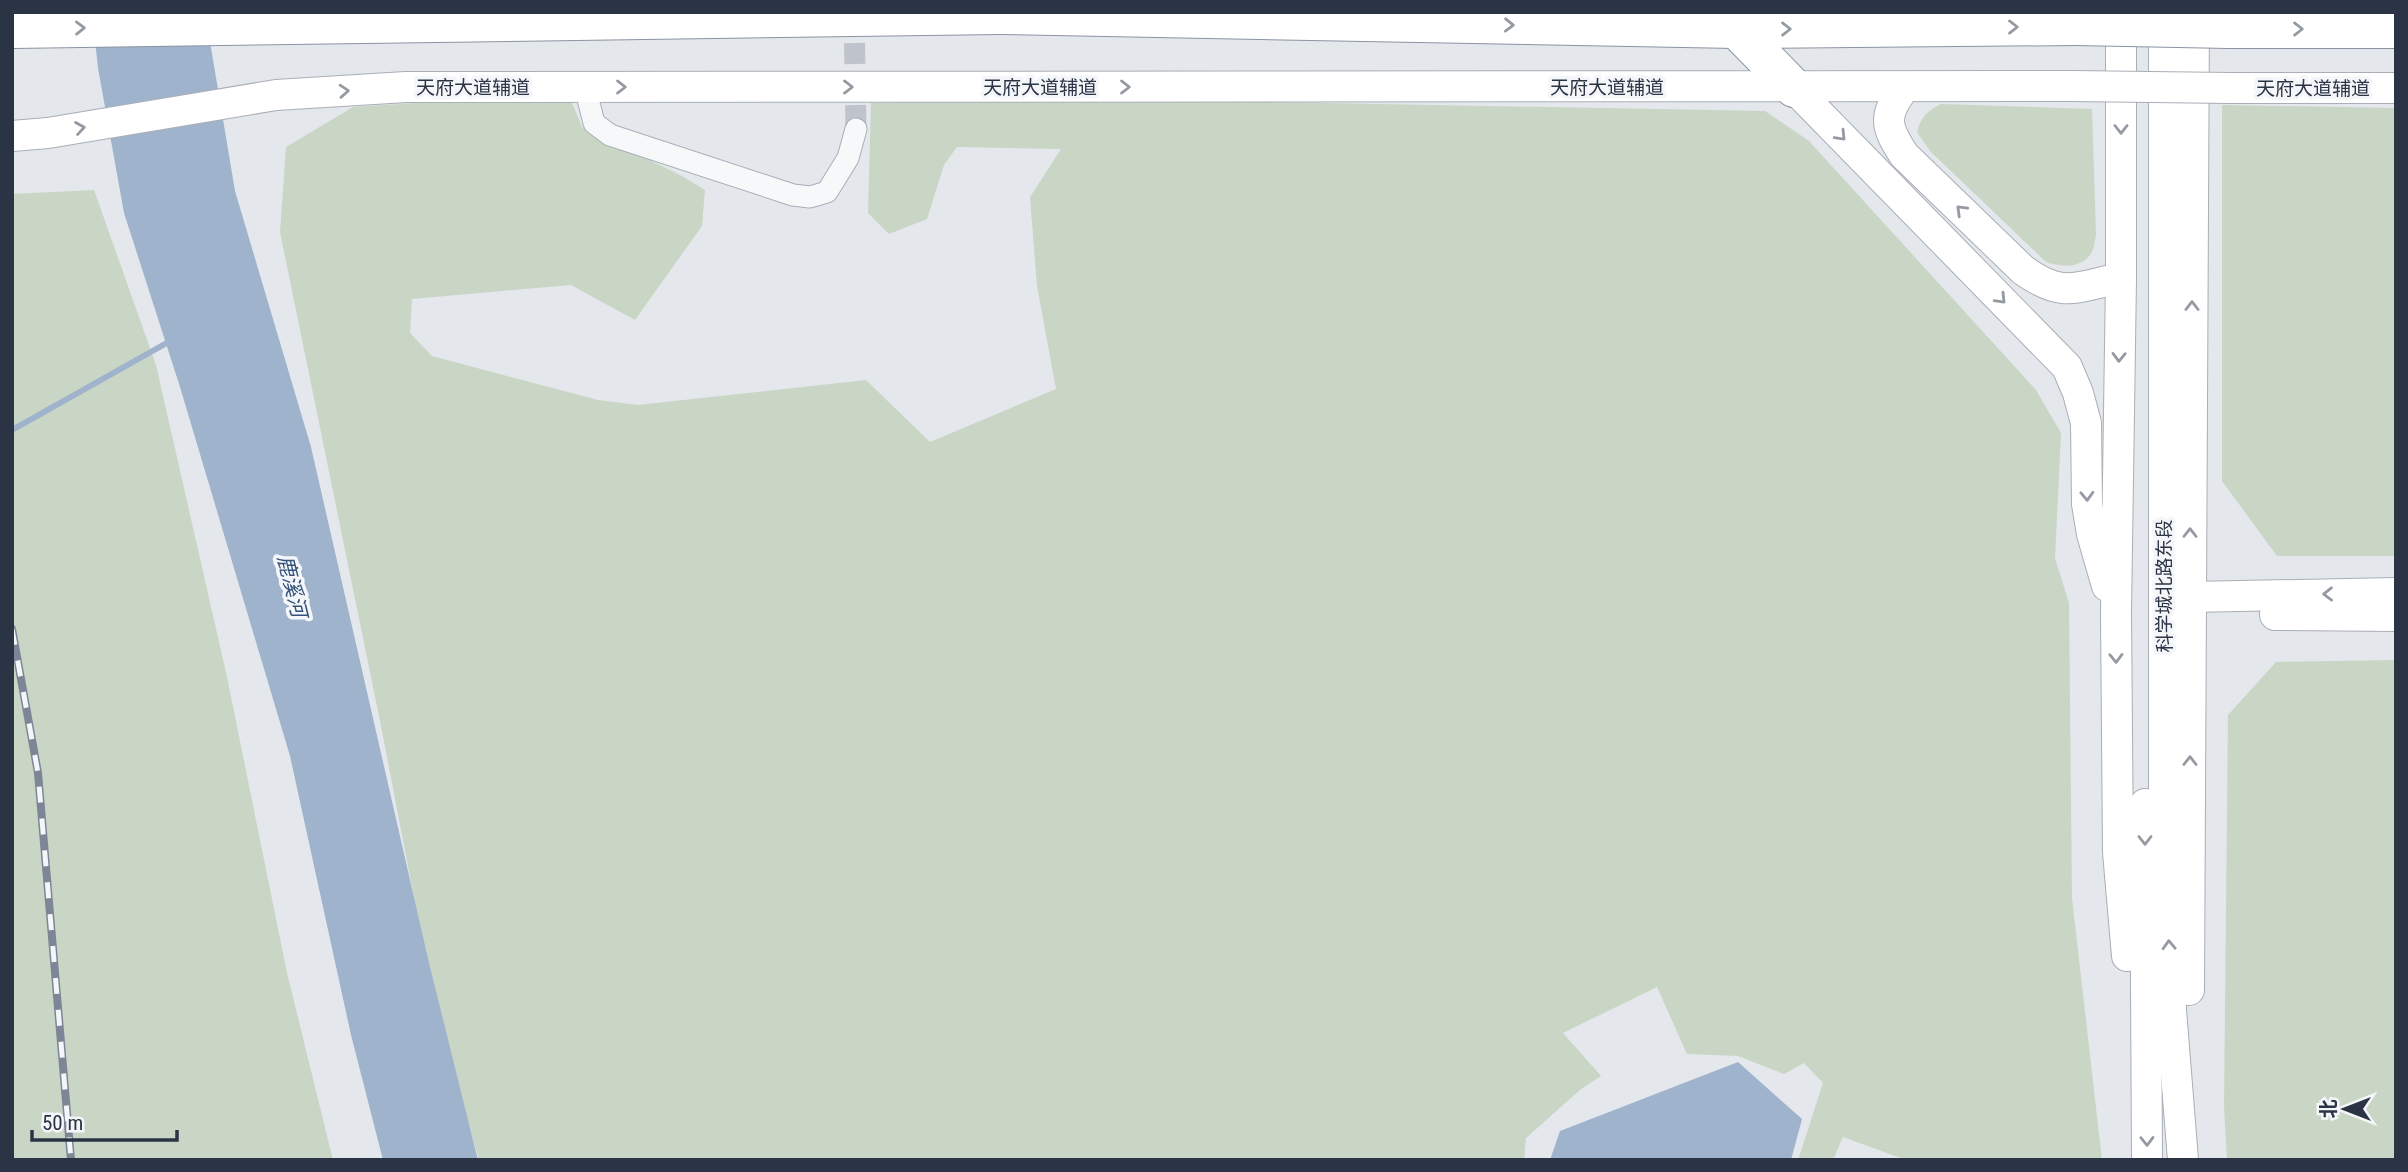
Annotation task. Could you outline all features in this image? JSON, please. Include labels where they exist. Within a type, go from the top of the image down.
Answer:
[{"type":"highway","points":[[12,29],[1000,15],[1737,29],[2076,26],[2396,29]]},
{"type":"highway","points":[[1737,29],[1794,88]]},
{"type":"street","points":[[2121,12],[2121,278],[2116,613],[2118,852],[2132,1017],[2146,1095]]},
{"type":"street","name":"科学城北路东段","points":[[2145,12],[2147,1160]]},
{"type":"street","name":"科学城北路东段","points":[[2164,12],[2164,816],[2171,1010],[2183,1160]]},
{"type":"street","points":[[2179,1123],[2189,1002],[2194,12]]},
{"type":"street","name":"天府大道辅道","points":[[12,136],[48,133],[276,95],[406,87],[2396,88]]},
{"type":"street","points":[[585,87],[594,123],[610,135],[793,195],[810,197],[827,192],[848,158],[856,129]]},
{"type":"street","points":[[1794,88],[2067,367],[2086,422],[2087,504],[2092,534],[2116,613]]},
{"type":"street","points":[[1905,88],[1895,101],[1888,118],[1891,135],[1905,155],[2023,270],[2043,285],[2065,290],[2121,278]]},
{"type":"street","points":[[2190,606],[2396,593]]},
{"type":"street","points":[[2190,606],[2396,616]]},
{"type":"green space","points":[[568,93],[582,127],[705,190],[702,226],[635,320],[571,285],[412,299],[410,333],[432,356],[598,400],[638,405],[866,380],[930,442],[1056,389],[1037,286],[1030,197],[1061,149],[957,147],[944,165],[927,219],[889,234],[868,213],[871,103],[1051,98],[1765,111],[1809,141],[2036,390],[2061,433],[2055,558],[2069,603],[2072,898],[2102,1160],[1906,1160],[1843,1137],[1833,1160],[1798,1160],[1823,1083],[1804,1063],[1784,1074],[1738,1056],[1687,1054],[1657,987],[1563,1033],[1601,1076],[1581,1089],[1526,1138],[1524,1160],[479,1160],[433,997],[382,731],[280,232],[286,147],[353,107]]},
{"type":"green space","points":[[1941,104],[2092,109],[2096,235],[2088,258],[2071,265],[2046,262],[1930,151],[1917,132],[1925,115]]},
{"type":"green space","points":[[2222,105],[2396,108],[2396,556],[2277,556],[2222,481]]},
{"type":"green space","points":[[94,190],[156,365],[227,677],[287,973],[333,1160],[12,1160],[12,194]]},
{"type":"green space","points":[[2396,660],[2396,1160],[2227,1160],[2224,1106],[2228,715],[2276,662]]},
{"type":"water","name":"鹿溪河","points":[[92,12],[205,12],[235,191],[311,447],[429,963],[478,1160],[383,1160],[351,1035],[290,756],[180,387],[124,213],[98,68]]},
{"type":"water","points":[[1738,1062],[1802,1119],[1791,1160],[1550,1160],[1560,1131]]},
{"type":"waterway","points":[[12,430],[172,340]]},
{"type":"tunnel","points":[[854,12],[856,129]]},
{"type":"railway","points":[[12,629],[38,773],[71,1160]]}]
